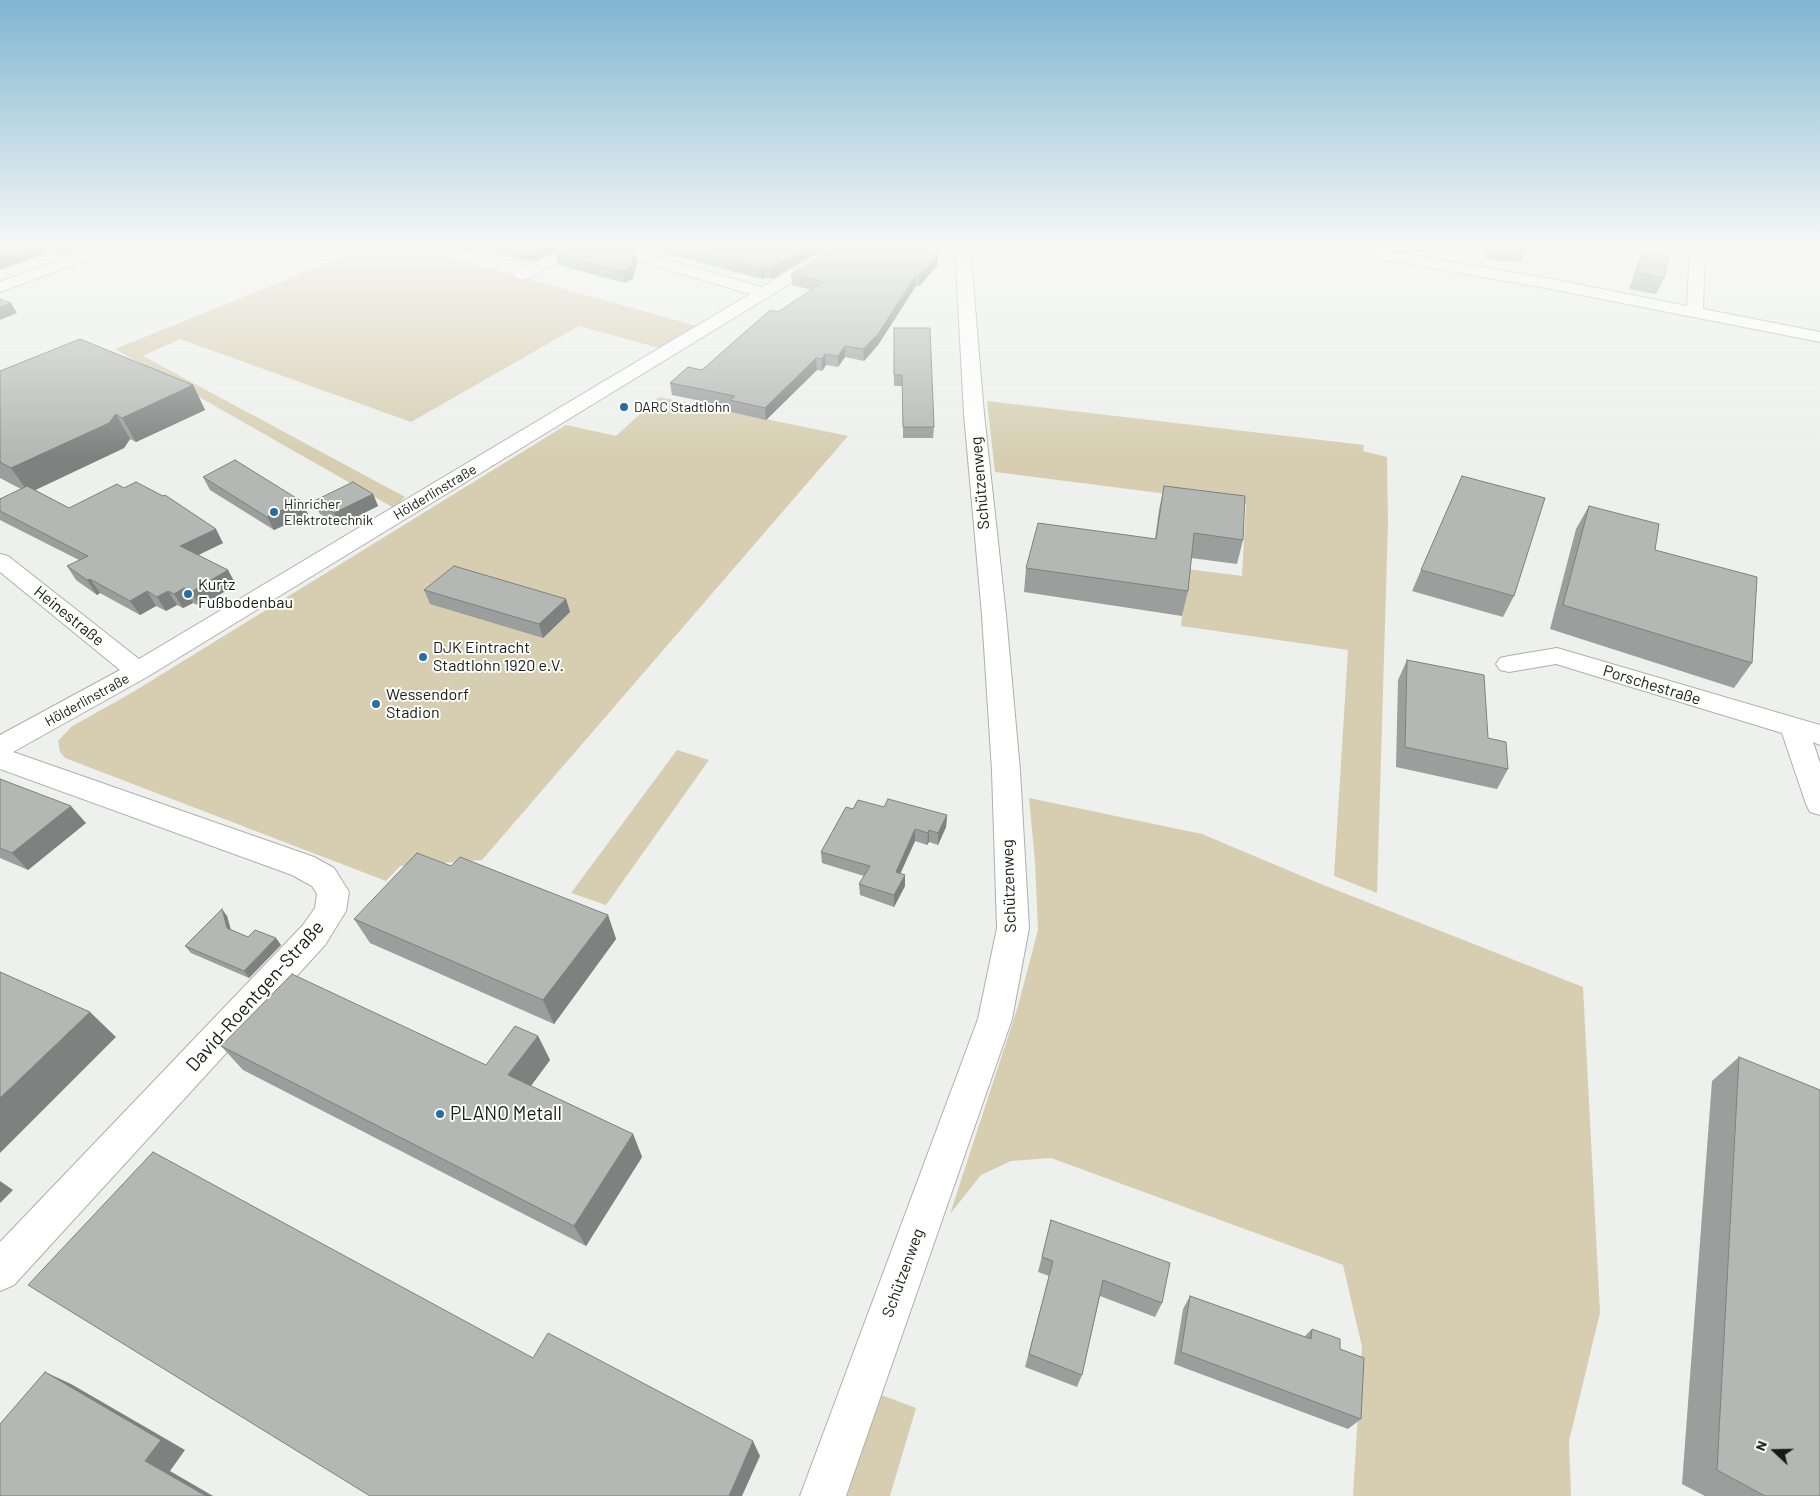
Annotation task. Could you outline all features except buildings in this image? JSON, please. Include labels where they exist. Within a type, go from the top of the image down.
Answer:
[{"type":"street","name":"Hölderlinstraße","points":[[0,747],[138,672],[724,317]]},
{"type":"street","name":"Schützenweg","points":[[823,1496],[995,1019],[1013,928],[1006,771],[967,317]]},
{"type":"street","points":[[1719,317],[1820,337]]},
{"type":"street","name":"Heinestraße","points":[[4,570],[138,672]]},
{"type":"street","name":"Porschestraße","points":[[1509,664],[1557,656],[1820,735]]},
{"type":"street","points":[[1794,728],[1820,804]]},
{"type":"street","name":"David-Roentgen-Straße","points":[[0,758],[303,866],[323,877],[333,892],[330,911],[314,935],[0,1271]]},
{"type":"shaded area","points":[[195,317],[664,317],[697,326],[659,348],[579,326],[411,422],[180,339],[143,356],[405,497],[394,508],[115,349]]},
{"type":"shaded area","name":"DJK Eintracht Stadtlohn 1920 e.V.","points":[[659,397],[848,436],[482,860],[400,866],[386,881],[65,758],[60,752],[58,741],[71,727],[133,692],[566,425],[616,436]]},
{"type":"shaded area","points":[[987,401],[1364,445],[1363,451],[1387,457],[1388,523],[1377,893],[1334,876],[1348,650],[1181,626],[1187,569],[1242,576],[1246,504],[995,472]]},
{"type":"shaded area","points":[[677,750],[709,760],[606,905],[571,893]]},
{"type":"shaded area","points":[[1029,798],[1202,834],[1316,882],[1583,987],[1600,1313],[1569,1441],[1571,1496],[1353,1496],[1362,1347],[1343,1265],[1051,1158],[1011,1161],[981,1175],[950,1214],[1018,1006],[1038,930],[1035,862]]},
{"type":"shaded area","points":[[876,1393],[916,1408],[890,1496],[843,1496]]},
{"type":"place","name":"DARC Stadtlohn","points":[[624,407]]},
{"type":"place","name":"Hinricher Elektrotechnik","points":[[274,512]]},
{"type":"place","name":"Kurtz Fußbodenbau","points":[[188,594]]},
{"type":"place","name":"DJK Eintracht Stadtlohn 1920 e.V.","points":[[423,657]]},
{"type":"place","name":"Wessendorf Stadion","points":[[376,704]]},
{"type":"place","name":"PLANO Metall","points":[[440,1114]]}]
